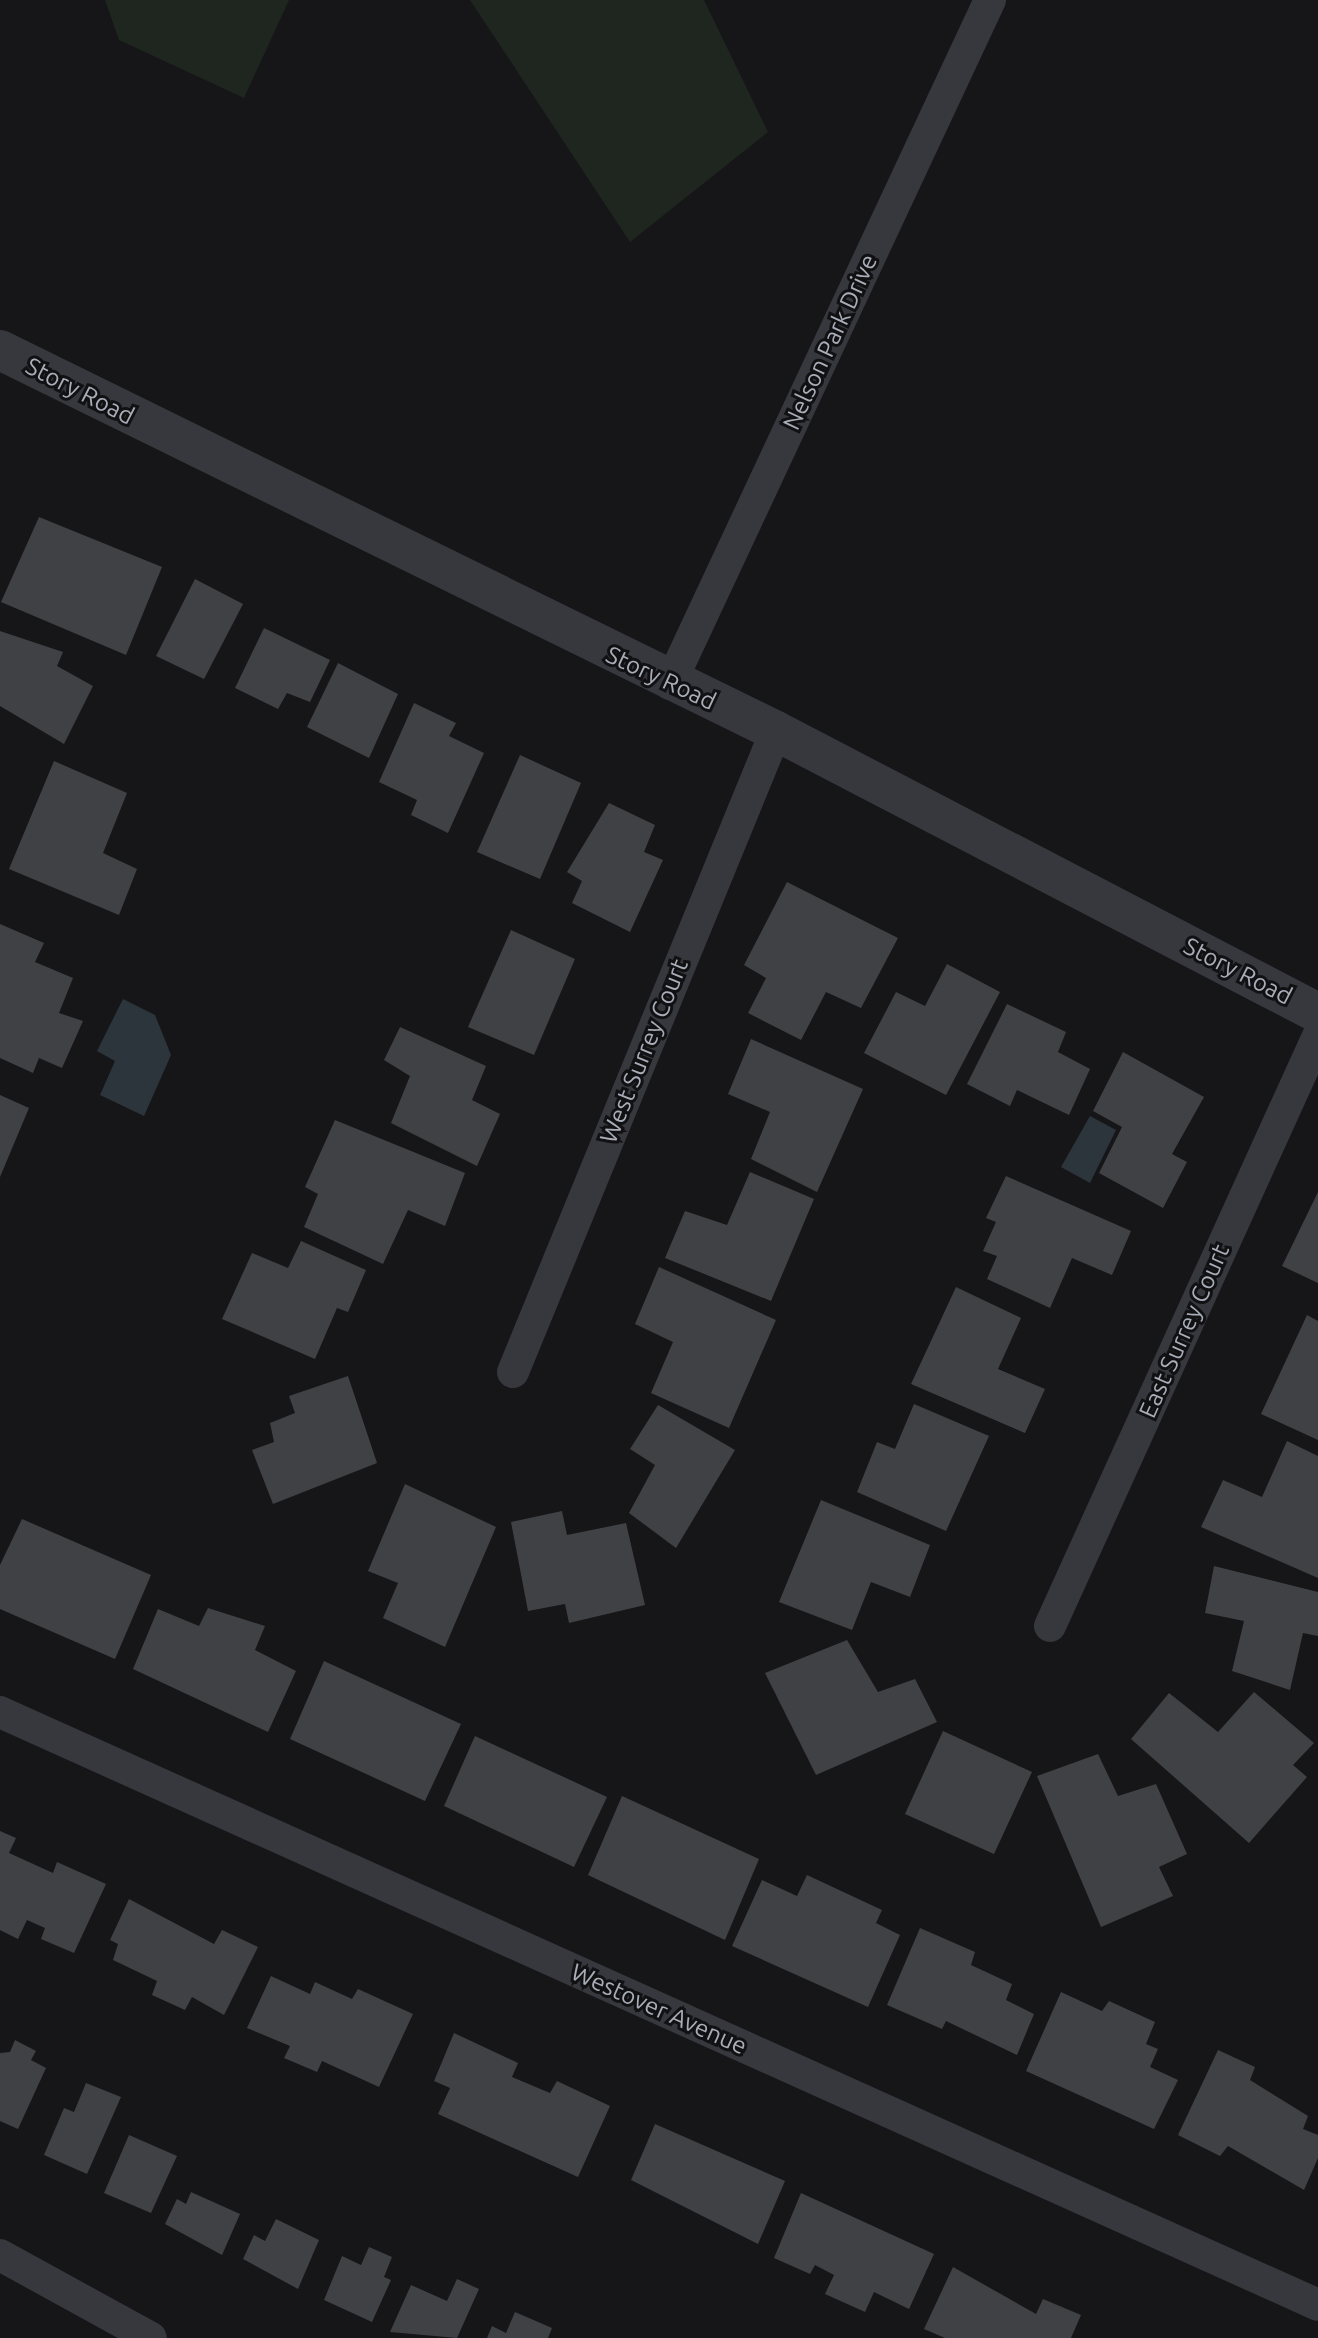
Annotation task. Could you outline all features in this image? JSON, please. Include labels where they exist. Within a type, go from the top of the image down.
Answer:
[{"type":"street","name":"Nelson Park Drive","points":[[670,684],[990,0]]},
{"type":"street","name":"Story Road","points":[[0,350],[670,684],[776,731],[1318,1013]]},
{"type":"street","name":"West Surrey Court","points":[[513,1372],[776,731]]},
{"type":"street","name":"East Surrey Court","points":[[1050,1626],[1318,1036]]},
{"type":"street","name":"Westover Avenue","points":[[0,1712],[1318,2305]]},
{"type":"street","points":[[0,2255],[151,2338]]},
{"type":"shaded area","points":[[105,0],[289,0],[244,98],[119,40]]},
{"type":"shaded area","points":[[470,0],[704,0],[768,132],[630,242]]},
{"type":"shaded area","points":[[123,999],[155,1015],[171,1055],[144,1116],[100,1095],[115,1061],[97,1051]]},
{"type":"shaded area","points":[[1090,1116],[1116,1130],[1090,1183],[1061,1167]]},
{"type":"building","points":[[39,517],[162,567],[126,655],[1,602]]},
{"type":"building","points":[[195,579],[243,604],[204,679],[156,656]]},
{"type":"building","points":[[264,628],[330,660],[310,702],[287,693],[278,709],[235,688]]},
{"type":"building","points":[[0,631],[63,652],[57,666],[93,686],[64,744],[0,706]]},
{"type":"building","points":[[338,663],[398,694],[369,758],[307,727]]},
{"type":"building","points":[[414,703],[456,723],[449,736],[484,753],[448,833],[411,815],[417,800],[379,782]]},
{"type":"building","points":[[520,755],[581,783],[540,879],[477,852]]},
{"type":"building","points":[[54,761],[127,793],[103,853],[137,869],[119,915],[9,869]]},
{"type":"building","points":[[609,803],[655,825],[644,852],[663,860],[630,932],[572,903],[582,881],[567,872]]},
{"type":"building","points":[[787,882],[898,938],[861,1008],[826,992],[801,1040],[748,1013],[766,978],[744,965]]},
{"type":"building","points":[[0,924],[44,943],[35,962],[73,978],[59,1013],[83,1021],[62,1068],[39,1058],[33,1073],[0,1058]]},
{"type":"building","points":[[511,930],[575,959],[534,1055],[468,1027]]},
{"type":"building","points":[[947,964],[1000,992],[946,1095],[864,1053],[896,992],[925,1006]]},
{"type":"building","points":[[1007,1004],[1066,1032],[1058,1052],[1090,1069],[1069,1115],[1017,1090],[1010,1106],[967,1084]]},
{"type":"building","points":[[400,1027],[486,1066],[472,1100],[500,1114],[477,1166],[391,1123],[410,1076],[384,1060]]},
{"type":"building","points":[[751,1039],[863,1089],[817,1192],[751,1159],[770,1112],[728,1094]]},
{"type":"building","points":[[1123,1052],[1204,1097],[1172,1154],[1187,1162],[1163,1208],[1099,1173],[1122,1127],[1093,1111]]},
{"type":"building","points":[[0,1095],[29,1108],[0,1177]]},
{"type":"building","points":[[335,1120],[465,1173],[445,1226],[408,1210],[383,1264],[304,1227],[318,1194],[305,1187]]},
{"type":"building","points":[[750,1172],[814,1199],[771,1301],[665,1258],[685,1211],[727,1225]]},
{"type":"building","points":[[1006,1176],[1131,1231],[1112,1275],[1072,1258],[1050,1308],[987,1279],[997,1256],[983,1251],[996,1222],[986,1218]]},
{"type":"building","points":[[1318,1192],[1318,1283],[1282,1266]]},
{"type":"building","points":[[301,1241],[366,1270],[348,1312],[337,1308],[315,1359],[222,1319],[252,1253],[288,1268]]},
{"type":"building","points":[[659,1267],[776,1320],[729,1428],[651,1393],[673,1342],[635,1324]]},
{"type":"building","points":[[956,1287],[1021,1318],[998,1369],[1045,1389],[1025,1433],[911,1384]]},
{"type":"building","points":[[1307,1315],[1318,1321],[1318,1440],[1261,1414]]},
{"type":"building","points":[[348,1376],[377,1463],[273,1504],[252,1450],[274,1442],[270,1423],[295,1413],[289,1396]]},
{"type":"building","points":[[914,1404],[989,1436],[946,1531],[857,1492],[877,1442],[895,1449]]},
{"type":"building","points":[[658,1405],[735,1450],[676,1548],[629,1513],[655,1465],[630,1449]]},
{"type":"building","points":[[1287,1441],[1318,1456],[1318,1578],[1201,1527],[1223,1480],[1262,1497]]},
{"type":"building","points":[[405,1484],[496,1527],[445,1647],[383,1618],[398,1583],[368,1571]]},
{"type":"building","points":[[821,1500],[930,1545],[910,1597],[871,1582],[852,1630],[779,1602]]},
{"type":"building","points":[[562,1511],[567,1535],[626,1523],[645,1605],[569,1623],[565,1604],[528,1611],[511,1522]]},
{"type":"building","points":[[22,1519],[151,1575],[115,1659],[0,1609],[0,1565]]},
{"type":"building","points":[[1214,1566],[1318,1592],[1318,1636],[1303,1633],[1290,1690],[1232,1671],[1244,1621],[1205,1613]]},
{"type":"building","points":[[208,1608],[265,1626],[255,1650],[296,1671],[268,1732],[133,1669],[158,1609],[199,1626]]},
{"type":"building","points":[[847,1640],[878,1692],[915,1679],[937,1722],[816,1775],[765,1673]]},
{"type":"building","points":[[324,1661],[461,1724],[425,1801],[290,1739]]},
{"type":"building","points":[[1254,1692],[1314,1743],[1293,1765],[1307,1777],[1249,1843],[1131,1739],[1169,1693],[1218,1732]]},
{"type":"building","points":[[943,1731],[1032,1772],[994,1854],[905,1814]]},
{"type":"building","points":[[475,1736],[607,1797],[574,1867],[444,1806]]},
{"type":"building","points":[[1098,1754],[1118,1796],[1156,1784],[1187,1854],[1159,1867],[1173,1896],[1101,1927],[1037,1776]]},
{"type":"building","points":[[622,1796],[759,1859],[725,1940],[588,1875]]},
{"type":"building","points":[[0,1831],[16,1838],[9,1853],[53,1873],[57,1862],[106,1884],[74,1953],[41,1939],[45,1928],[27,1920],[18,1939],[0,1930]]},
{"type":"building","points":[[807,1875],[882,1910],[876,1923],[900,1935],[868,2007],[732,1946],[762,1880],[797,1896]]},
{"type":"building","points":[[129,1899],[214,1944],[222,1930],[258,1947],[224,2015],[192,1997],[185,2010],[152,1995],[157,1981],[113,1960],[118,1944],[110,1940]]},
{"type":"building","points":[[920,1928],[975,1952],[971,1965],[1012,1984],[1006,2000],[1034,2014],[1017,2055],[946,2021],[942,2029],[887,2005]]},
{"type":"building","points":[[271,1976],[310,1994],[315,1982],[352,1999],[358,1989],[413,2014],[379,2087],[322,2061],[317,2072],[284,2058],[290,2046],[247,2028]]},
{"type":"building","points":[[1061,1992],[1102,2011],[1109,2001],[1155,2022],[1146,2044],[1158,2049],[1150,2067],[1178,2080],[1154,2129],[1026,2071]]},
{"type":"building","points":[[454,2033],[518,2063],[512,2077],[550,2093],[557,2081],[610,2106],[578,2177],[438,2114],[450,2088],[434,2081]]},
{"type":"building","points":[[15,2040],[36,2051],[31,2060],[46,2068],[18,2129],[0,2121],[0,2053],[10,2052]]},
{"type":"building","points":[[1218,2050],[1255,2067],[1250,2080],[1308,2116],[1303,2129],[1318,2135],[1318,2158],[1304,2190],[1228,2146],[1220,2156],[1178,2135]]},
{"type":"building","points":[[86,2083],[121,2097],[87,2174],[44,2155],[64,2108],[74,2112]]},
{"type":"building","points":[[655,2124],[785,2181],[758,2244],[631,2180]]},
{"type":"building","points":[[129,2135],[177,2156],[151,2213],[104,2193]]},
{"type":"building","points":[[191,2192],[240,2214],[222,2255],[165,2224],[177,2199],[186,2204]]},
{"type":"building","points":[[801,2193],[934,2254],[909,2309],[874,2292],[865,2312],[825,2294],[834,2275],[815,2265],[810,2274],[774,2258]]},
{"type":"building","points":[[276,2219],[319,2240],[298,2289],[243,2259],[254,2235],[265,2241]]},
{"type":"building","points":[[369,2247],[392,2257],[384,2277],[391,2280],[372,2322],[324,2300],[342,2256],[361,2265]]},
{"type":"building","points":[[953,2267],[1036,2314],[1043,2299],[1081,2315],[1071,2338],[945,2338],[924,2329]]},
{"type":"building","points":[[457,2279],[479,2289],[457,2338],[390,2332],[411,2285],[447,2301]]},
{"type":"building","points":[[515,2312],[552,2328],[548,2338],[487,2338],[492,2326],[506,2333]]}]
